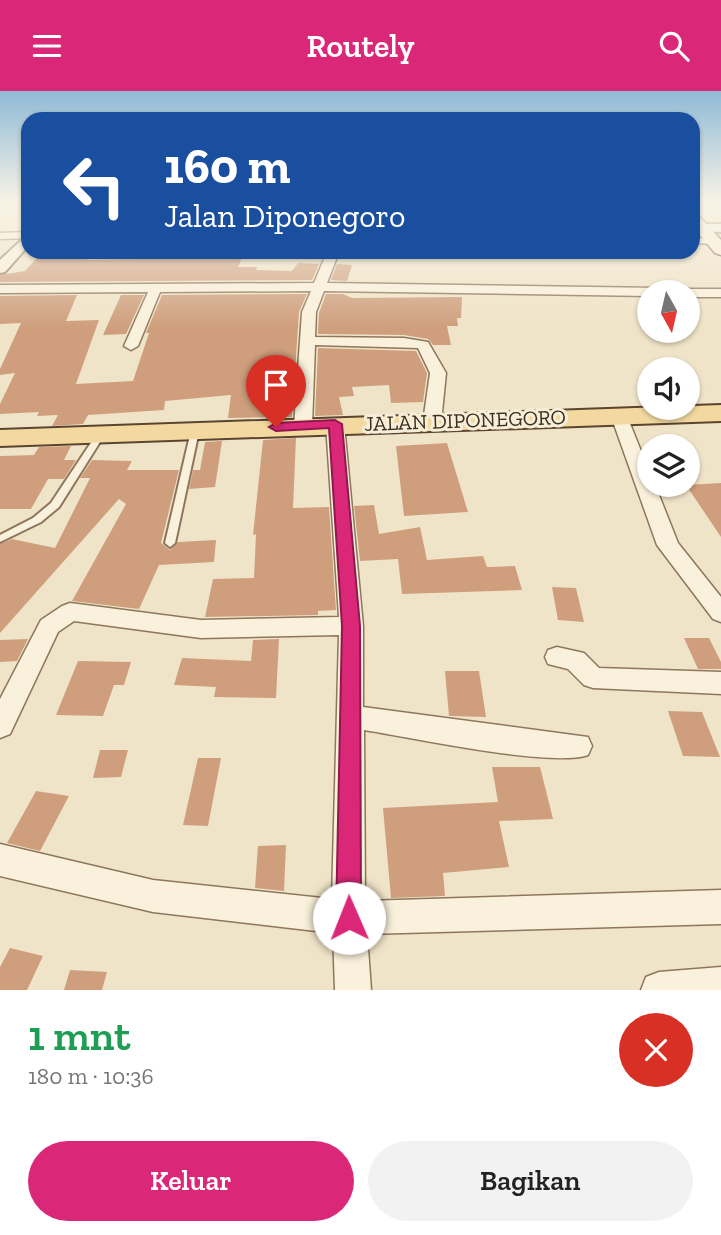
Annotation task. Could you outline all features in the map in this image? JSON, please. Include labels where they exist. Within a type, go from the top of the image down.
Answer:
[{"type":"main road","name":"JALAN DIPONEGORO","points":[[0,439],[335,424],[721,413]]},
{"type":"street","points":[[0,269],[21,245]]},
{"type":"street","points":[[303,426],[309,312],[330,259]]},
{"type":"street","points":[[0,289],[317,286],[637,292]]},
{"type":"street","points":[[131,346],[156,287]]},
{"type":"street","points":[[700,293],[721,293]]},
{"type":"street","points":[[307,341],[423,345],[438,373],[432,422]]},
{"type":"street","points":[[619,416],[668,545],[721,613]]},
{"type":"street","points":[[335,424],[351,626],[349,918],[352,990]]},
{"type":"street","points":[[0,726],[49,626],[70,612],[201,629],[351,626]]},
{"type":"street","points":[[557,657],[575,660],[593,678],[721,683]]},
{"type":"street","points":[[349,716],[540,745],[578,747]]},
{"type":"street","points":[[0,860],[153,896],[349,918],[721,907]]},
{"type":"street","points":[[659,990],[721,985]]},
{"type":"lane","points":[[170,543],[195,431]]},
{"type":"lane","points":[[0,539],[37,520],[55,505],[101,434]]},
{"type":"building","points":[[36,259],[242,259],[238,267],[292,271],[298,263],[319,264],[312,280],[0,282],[0,275],[25,271]]},
{"type":"building","points":[[337,264],[352,265],[347,281],[331,280]]},
{"type":"building","points":[[307,294],[299,312],[292,417],[228,418],[231,395],[165,401],[164,410],[88,415],[83,424],[52,426],[58,415],[37,416],[39,412],[0,414],[0,404],[15,373],[0,375],[0,369],[21,323],[0,324],[0,296],[77,295],[66,321],[99,320],[76,384],[133,381],[149,333],[146,333],[162,295]]},
{"type":"building","points":[[326,294],[343,294],[352,298],[462,297],[461,318],[457,318],[458,326],[447,326],[451,345],[433,345],[428,339],[404,335],[318,334],[319,313]]},
{"type":"building","points":[[121,295],[144,295],[126,334],[103,335]]},
{"type":"building","points":[[318,348],[416,351],[427,373],[423,402],[391,403],[389,385],[352,387],[354,396],[339,397],[343,415],[315,416]]},
{"type":"building","points":[[296,438],[293,508],[329,507],[336,610],[318,611],[318,615],[205,617],[213,579],[254,578],[256,534],[253,535],[263,440]]},
{"type":"building","points":[[222,441],[215,487],[189,489],[193,470],[200,470],[205,442]]},
{"type":"building","points":[[447,443],[468,512],[404,516],[396,446]]},
{"type":"building","points":[[71,446],[64,460],[76,460],[64,479],[48,479],[31,509],[0,509],[0,456],[34,455],[39,447]]},
{"type":"building","points":[[92,460],[132,461],[127,470],[179,470],[161,543],[170,550],[178,542],[216,540],[214,562],[159,565],[139,609],[72,601],[126,504],[119,499],[0,633],[0,544],[12,539],[55,548],[90,478],[80,478]]},
{"type":"building","points":[[721,483],[721,537],[694,497],[700,497],[700,484]]},
{"type":"building","points":[[374,505],[379,534],[420,527],[427,560],[483,556],[487,567],[515,566],[522,590],[402,594],[398,559],[360,561],[354,506]]},
{"type":"building","points":[[552,587],[576,588],[584,622],[558,620]]},
{"type":"building","points":[[684,638],[709,638],[721,662],[721,669],[698,669]]},
{"type":"building","points":[[28,639],[17,661],[0,662],[0,640]]},
{"type":"building","points":[[279,639],[276,698],[214,697],[216,687],[174,685],[182,658],[251,661],[253,640]]},
{"type":"building","points":[[78,661],[131,662],[124,685],[114,685],[103,716],[56,715]]},
{"type":"building","points":[[445,671],[479,671],[486,717],[449,716]]},
{"type":"building","points":[[668,711],[702,712],[720,757],[683,756]]},
{"type":"building","points":[[100,750],[128,750],[121,777],[93,778]]},
{"type":"building","points":[[198,758],[221,758],[208,826],[183,825]]},
{"type":"building","points":[[492,767],[540,767],[553,819],[499,821],[509,867],[443,873],[445,896],[391,898],[383,808],[498,802]]},
{"type":"building","points":[[36,791],[69,796],[40,851],[7,843]]},
{"type":"building","points":[[286,845],[284,891],[255,888],[258,846]]},
{"type":"building","points":[[10,948],[43,956],[27,990],[0,990],[0,967]]},
{"type":"building","points":[[70,970],[107,972],[102,990],[64,990]]},
{"type":"route","points":[[276,427],[335,424],[351,626],[349,918]]}]
